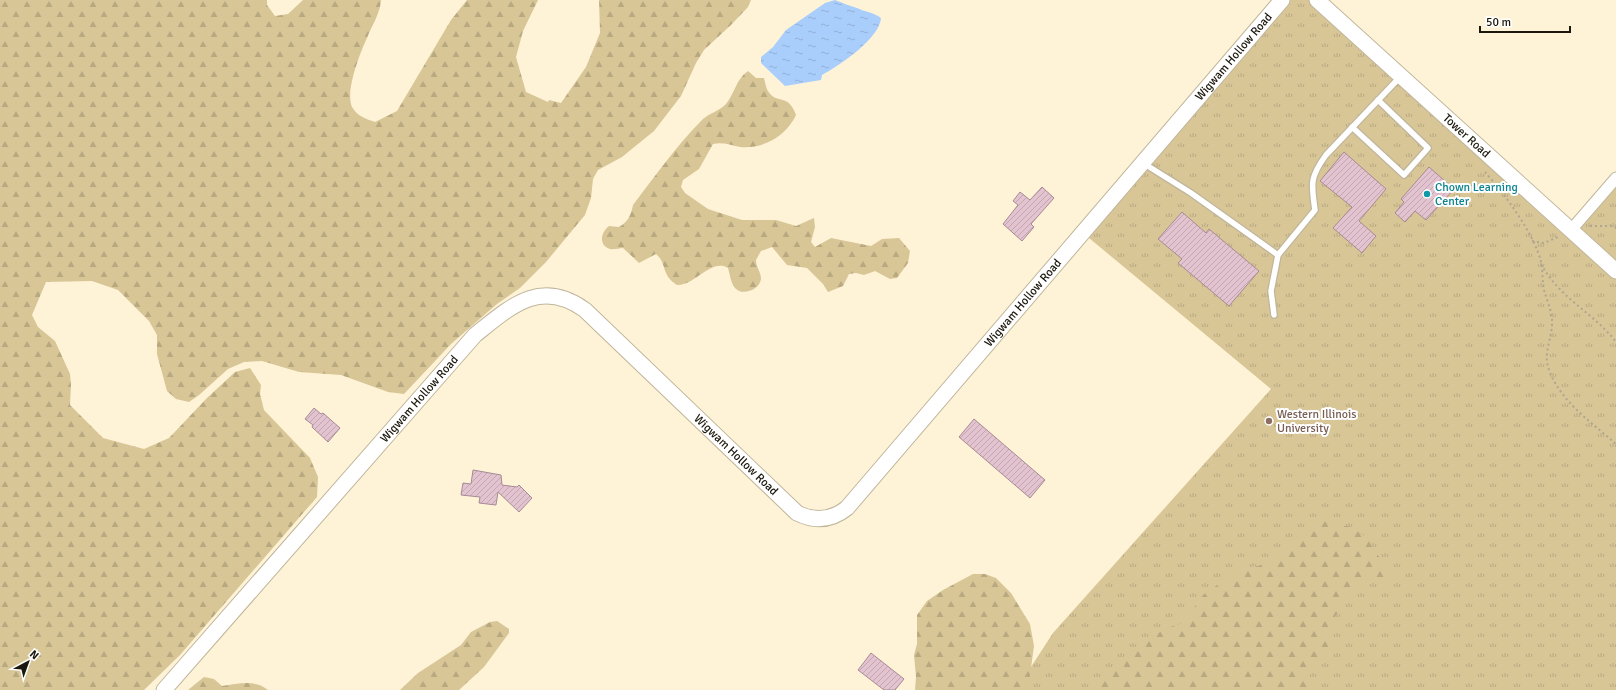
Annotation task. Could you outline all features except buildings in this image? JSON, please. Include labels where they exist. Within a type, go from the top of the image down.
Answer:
[{"type":"street","name":"Wigwam Hollow Road","points":[[164,690],[475,335],[493,320],[532,297],[543,295],[566,299],[576,304],[798,513],[806,517],[817,519],[828,518],[840,513],[847,508],[1282,0]]},
{"type":"street","name":"Tower Road","points":[[1317,0],[1616,271]]},
{"type":"street","points":[[1571,230],[1616,178]]},
{"type":"lane","points":[[1274,315],[1271,291],[1278,255],[1315,210],[1311,185],[1317,167],[1401,76]]},
{"type":"lane","points":[[1352,128],[1404,175],[1428,148],[1378,100]]},
{"type":"lane","points":[[1143,163],[1191,193],[1278,255]]},
{"type":"path","points":[[1485,172],[1507,199],[1532,241],[1541,263],[1555,285],[1572,302],[1598,323],[1616,342]]},
{"type":"path","points":[[1611,226],[1616,224]]},
{"type":"path","points":[[1532,241],[1544,243],[1571,230],[1595,225],[1611,226],[1616,228]]},
{"type":"path","points":[[1541,263],[1541,273],[1552,325],[1546,358],[1549,371],[1562,393],[1574,407],[1616,444]]},
{"type":"green space","points":[[0,0],[267,0],[267,5],[275,16],[288,14],[303,0],[381,0],[377,15],[357,62],[350,92],[352,107],[356,113],[375,122],[397,111],[451,20],[467,0],[538,0],[523,31],[516,57],[526,92],[548,102],[549,100],[561,103],[586,67],[600,33],[599,0],[751,0],[748,7],[704,50],[696,63],[681,96],[654,131],[622,157],[598,170],[593,179],[591,198],[585,215],[546,262],[520,288],[497,304],[451,344],[404,394],[388,392],[341,375],[299,372],[262,361],[244,362],[228,369],[189,402],[176,399],[167,391],[157,354],[157,335],[149,321],[118,290],[92,281],[46,282],[32,315],[38,327],[55,341],[70,374],[70,405],[103,438],[144,449],[169,438],[207,398],[235,372],[250,368],[261,385],[260,394],[264,410],[310,458],[318,477],[317,497],[180,655],[144,690],[0,690]]},
{"type":"green space","points":[[1282,0],[1317,0],[1571,230],[1616,178],[1616,690],[1016,690],[1053,633],[1271,389],[1083,233]]},
{"type":"green space","points":[[748,71],[756,78],[764,78],[768,91],[771,95],[786,101],[793,108],[796,115],[792,122],[780,135],[766,143],[749,147],[717,143],[713,144],[699,169],[683,180],[681,187],[685,193],[708,209],[742,220],[776,220],[796,226],[814,218],[815,227],[811,242],[815,247],[831,238],[871,246],[882,239],[899,238],[910,251],[908,263],[897,278],[890,279],[875,271],[864,275],[856,273],[849,274],[843,286],[828,292],[823,284],[807,268],[787,265],[772,247],[761,251],[756,260],[761,279],[760,283],[758,286],[747,292],[739,291],[734,287],[728,268],[722,266],[709,269],[684,284],[677,285],[666,273],[662,261],[656,254],[639,263],[623,248],[610,249],[604,245],[602,238],[606,229],[609,226],[619,227],[627,220],[633,205],[675,150],[703,119],[726,104],[738,82]]},
{"type":"green space","points":[[1326,521],[1340,526],[1350,526],[1366,537],[1386,567],[1389,577],[1385,581],[1376,580],[1369,576],[1358,580],[1341,605],[1335,617],[1330,633],[1327,654],[1317,664],[1309,676],[1309,690],[1086,690],[1135,647],[1167,628],[1183,623],[1203,595],[1241,568],[1258,566],[1277,557],[1304,533]]},
{"type":"green space","points":[[973,574],[985,574],[996,578],[1011,593],[1030,624],[1034,646],[1028,690],[915,690],[916,677],[914,655],[917,644],[917,615],[927,601],[943,590]]},
{"type":"green space","points":[[497,621],[509,629],[509,633],[484,667],[459,690],[400,690],[418,673],[461,645],[471,632],[490,622]]},
{"type":"green space","points":[[204,677],[214,679],[222,686],[252,683],[258,684],[268,690],[188,690]]},
{"type":"water","points":[[835,0],[878,16],[881,18],[879,26],[874,34],[858,51],[822,75],[821,80],[785,86],[761,63],[761,57],[773,47],[786,30],[825,3]]},
{"type":"place","name":"Chown Learning Center","points":[[1427,194]]},
{"type":"place","name":"Western Illinois University","points":[[1269,421]]}]
